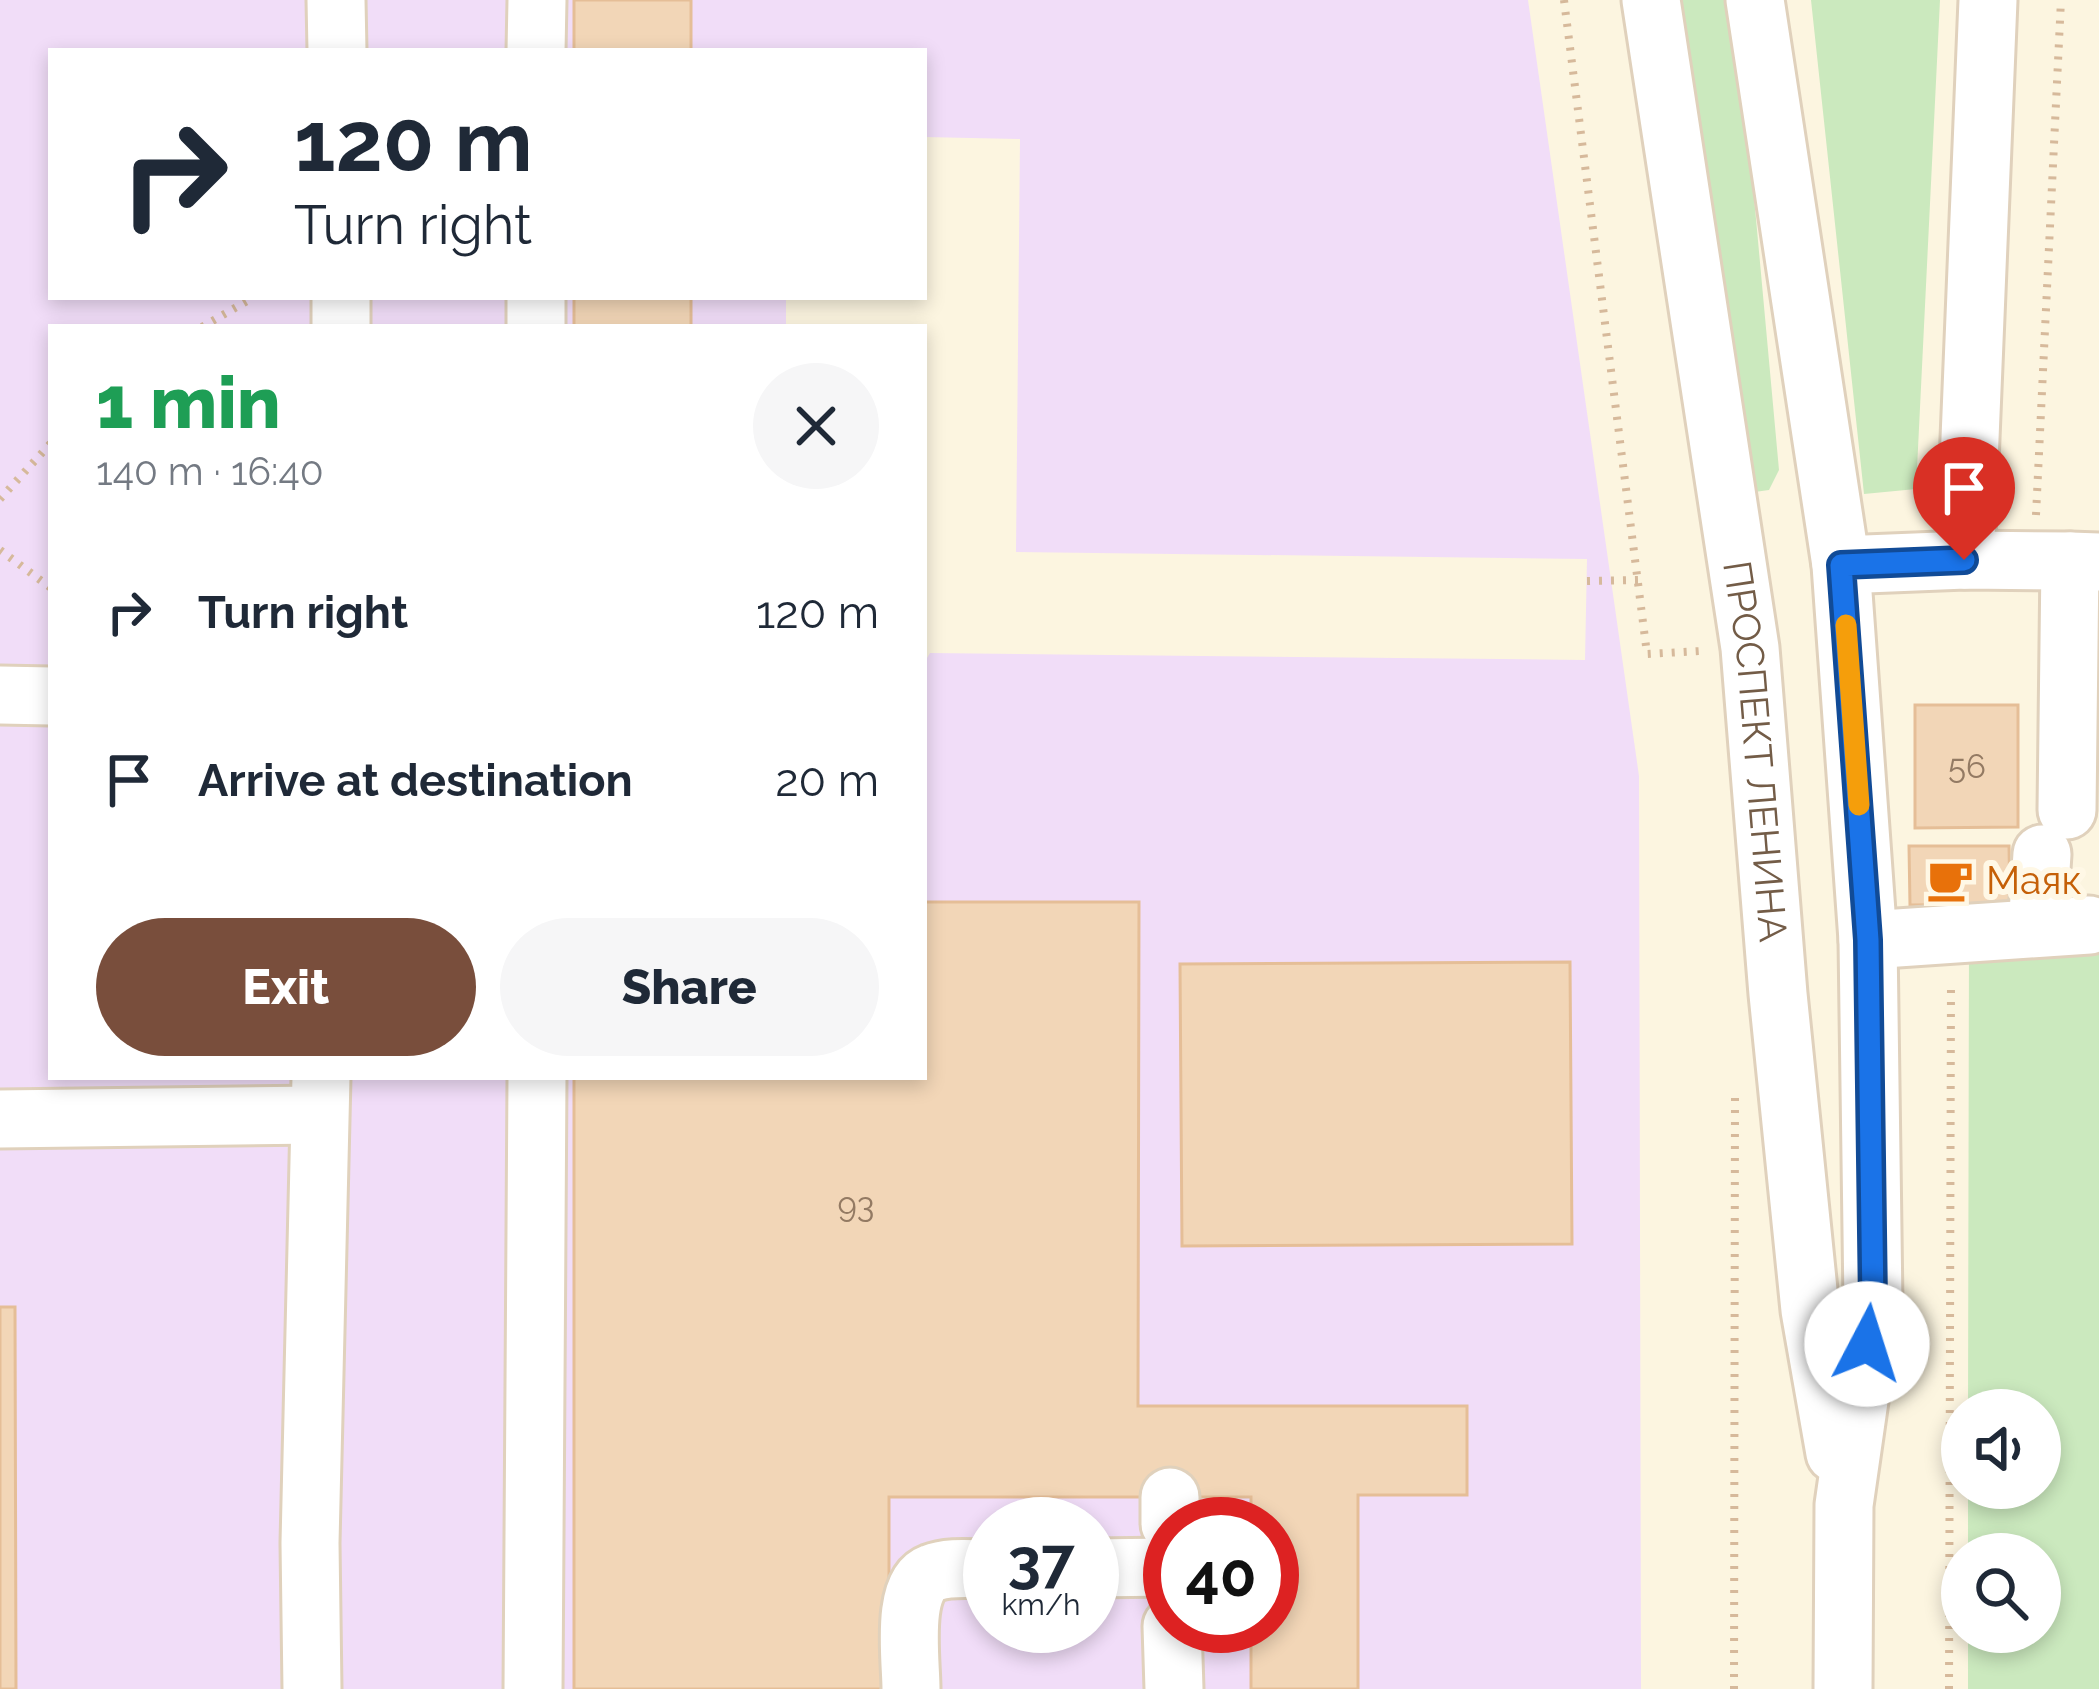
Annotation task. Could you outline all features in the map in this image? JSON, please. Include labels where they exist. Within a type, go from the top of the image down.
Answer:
[{"type":"street","points":[[336,0],[337,48]]},
{"type":"street","points":[[536,48],[537,0]]},
{"type":"street","name":"ПРОСПЕКТ ЛЕНИНА","points":[[1651,0],[1750,648],[1810,1310],[1844,1505]]},
{"type":"street","name":"ПРОСПЕКТ ЛЕНИНА","points":[[1755,0],[1841,565],[1868,940],[1873,1304],[1844,1505],[1844,1689]]},
{"type":"street","points":[[1964,560],[1988,0]]},
{"type":"street","points":[[1841,565],[2068,562],[2054,832],[2063,926],[1868,940]]},
{"type":"street","points":[[0,695],[48,696]]},
{"type":"street","points":[[530,1677],[537,1080]]},
{"type":"street","points":[[0,1119],[320,1096],[311,1689]]},
{"type":"street","points":[[911,1689],[911,1601],[916,1586],[927,1574],[963,1570]]},
{"type":"street","points":[[1173,1653],[1174,1689]]},
{"type":"path","points":[[1564,0],[1647,653],[1718,650]]},
{"type":"path","points":[[2061,0],[2068,562]]},
{"type":"path","points":[[207,324],[249,300]]},
{"type":"path","points":[[0,499],[48,446]]},
{"type":"path","points":[[0,550],[48,586]]},
{"type":"path","points":[[1587,581],[1640,580]]},
{"type":"path","points":[[1949,1689],[1951,934]]},
{"type":"path","points":[[1734,1689],[1735,1095]]},
{"type":"shaded area","points":[[0,0],[574,0],[574,48],[48,48],[48,300],[574,300],[574,324],[48,324],[48,1080],[574,1080],[574,1689],[16,1689],[15,1308],[0,1307]]},
{"type":"shaded area","points":[[691,0],[1528,0],[1639,776],[1641,1689],[1358,1689],[1358,1495],[1467,1495],[1467,1406],[1138,1406],[1139,903],[927,902],[930,653],[1585,660],[1587,559],[1016,552],[1020,139],[927,137],[927,48],[691,48]]},
{"type":"shaded area","points":[[691,300],[786,300],[786,324],[691,324]]},
{"type":"shaded area","points":[[889,1497],[963,1497],[963,1653],[1119,1653],[1119,1497],[1143,1497],[1143,1653],[1251,1653],[1251,1689],[889,1689]]},
{"type":"green space","points":[[1681,0],[1732,0],[1779,470],[1769,490],[1740,494],[1724,477],[1692,73]]},
{"type":"green space","points":[[1811,0],[1940,0],[1916,489],[1864,494]]},
{"type":"green space","points":[[2099,930],[2099,1689],[1968,1689],[1968,1653],[2061,1653],[2061,1533],[1968,1533],[1968,1509],[2061,1509],[2061,1389],[1968,1389],[1969,940]]},
{"type":"building","points":[[574,0],[691,0],[691,48],[574,48]]},
{"type":"building","points":[[574,300],[691,300],[691,324],[574,324]]},
{"type":"building","points":[[1915,705],[2018,705],[2018,827],[1915,828]]},
{"type":"building","points":[[1909,846],[2009,846],[2010,904],[1910,905]]},
{"type":"building","points":[[927,902],[1139,902],[1138,1406],[1467,1406],[1467,1495],[1358,1495],[1358,1689],[1251,1689],[1251,1653],[1299,1653],[1299,1497],[889,1497],[889,1689],[574,1689],[574,1080],[927,1080]]},
{"type":"building","points":[[1570,962],[1572,1244],[1182,1246],[1180,964]]},
{"type":"building","points":[[0,1307],[15,1307],[16,1689],[0,1689]]},
{"type":"slow traffic","points":[[1846,625],[1859,805]]},
{"type":"place","name":"Маяк","points":[[1950,880]]},
{"type":"route","points":[[1867,1344],[1873,1304],[1868,940],[1841,565],[1964,560]]}]
